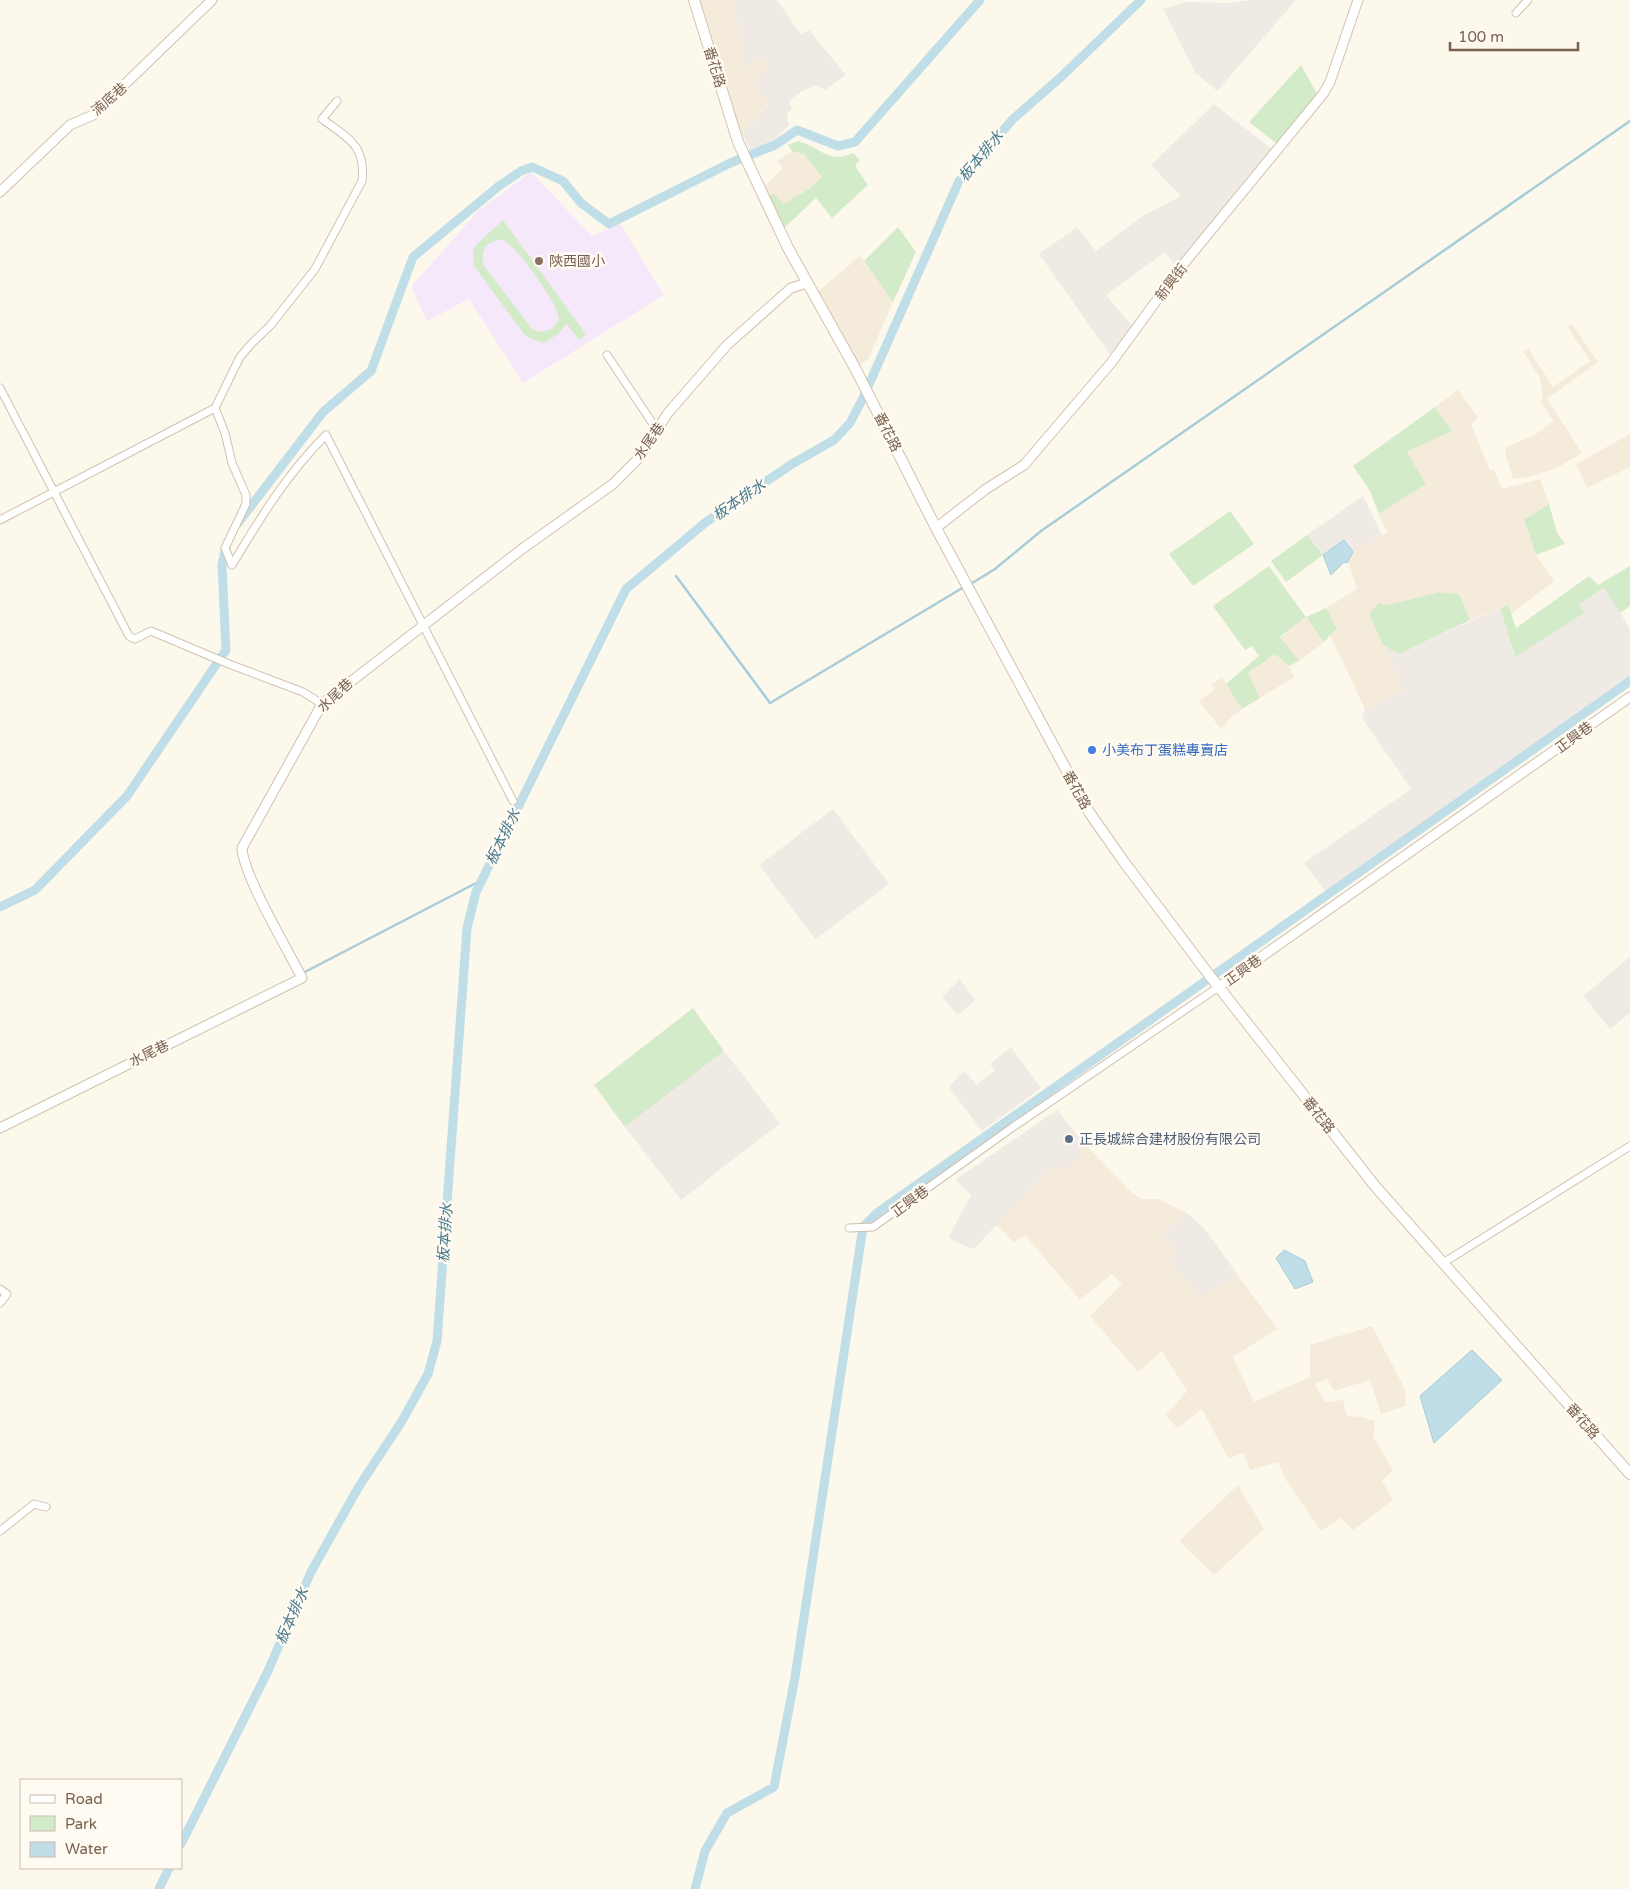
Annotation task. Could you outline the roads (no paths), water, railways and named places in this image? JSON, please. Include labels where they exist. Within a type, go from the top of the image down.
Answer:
[{"type":"main road","name":"番花路","points":[[694,0],[738,142],[788,248],[855,368],[936,528],[1089,812],[1124,862],[1369,1179],[1630,1474]]},
{"type":"street","name":"湳底巷","points":[[0,192],[70,125],[93,115],[212,0]]},
{"type":"street","name":"新興街","points":[[936,528],[986,489],[1024,465],[1111,363],[1181,268],[1324,94],[1330,82],[1358,0]]},
{"type":"street","points":[[1516,13],[1528,0]]},
{"type":"street","points":[[0,520],[215,408],[246,350],[270,326],[315,270],[362,181],[363,165],[357,146],[322,119],[337,101]]},
{"type":"street","name":"水尾巷","points":[[0,1128],[302,978],[242,857],[242,848],[322,704],[522,548],[613,484],[637,460],[668,412],[727,345],[791,288],[807,283]]},
{"type":"street","points":[[607,355],[657,430]]},
{"type":"street","points":[[0,388],[129,636],[135,639],[152,630],[229,664],[303,692],[322,704]]},
{"type":"street","points":[[215,408],[232,463],[246,495],[246,504],[225,548],[232,565],[278,490],[303,458],[326,435],[513,801]]},
{"type":"street","name":"正興巷","points":[[849,1228],[873,1227],[1013,1127],[1220,986],[1630,697]]},
{"type":"street","points":[[1443,1263],[1630,1146]]},
{"type":"street","points":[[0,1289],[7,1294],[0,1303]]},
{"type":"street","points":[[0,1531],[34,1504],[46,1507]]},
{"type":"water","points":[[1344,540],[1353,552],[1347,563],[1344,562],[1331,575],[1323,555]]},
{"type":"water","points":[[1284,1250],[1305,1261],[1313,1282],[1295,1289],[1276,1258]]},
{"type":"water","points":[[1472,1350],[1502,1380],[1434,1443],[1420,1396]]},
{"type":"waterway","points":[[238,523],[323,412],[371,371],[413,257],[499,186],[521,171],[532,167],[563,181],[581,203],[609,224],[730,163],[775,145],[797,130],[838,146],[855,142],[980,0]]},
{"type":"waterway","name":"板本排水","points":[[182,1842],[267,1673],[311,1572],[358,1488],[402,1421],[428,1374],[437,1341],[467,928],[476,892],[626,589],[706,522],[792,464],[834,440],[850,423],[863,398],[959,181],[1013,119],[1061,77],[1141,0]]},
{"type":"waterway","points":[[969,585],[995,569],[1041,531],[1630,121]]},
{"type":"waterway","points":[[0,907],[35,890],[127,796],[226,650],[222,565],[226,546]]},
{"type":"waterway","points":[[676,576],[770,703],[964,587]]},
{"type":"waterway","points":[[695,1889],[705,1851],[727,1813],[774,1787],[795,1677],[863,1227],[877,1213],[1630,681]]},
{"type":"waterway","points":[[301,974],[482,880]]},
{"type":"waterway","name":"板本排水","points":[[159,1889],[169,1869]]},
{"type":"place","name":"陝西國小","points":[[539,261]]},
{"type":"place","name":"小美布丁蛋糕專賣店","points":[[1092,750]]},
{"type":"place","name":"正長城綜合建材股份有限公司","points":[[1069,1139]]}]
